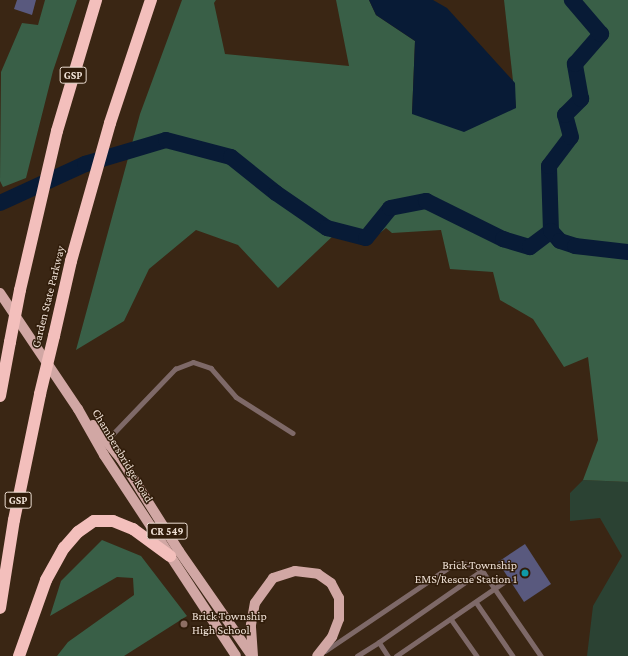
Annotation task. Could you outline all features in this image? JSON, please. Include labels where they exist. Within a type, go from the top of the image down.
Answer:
[{"type":"highway","name":"GSP","points":[[0,396],[20,290],[52,151],[96,0]]},
{"type":"highway","name":"Garden State Parkway","points":[[0,608],[14,520],[40,394],[54,336],[60,301],[110,124],[151,0]]},
{"type":"highway","points":[[19,656],[46,580],[64,548],[78,532],[94,521],[113,521],[133,529],[170,556]]},
{"type":"main road","name":"Chambersbridge Road","points":[[0,293],[78,409],[104,455],[236,656]]},
{"type":"main road","name":"Chambersbridge Road","points":[[78,409],[121,459],[180,551],[253,656]]},
{"type":"main road","points":[[253,656],[251,625],[255,603],[273,578],[294,571],[318,574],[331,583],[340,598],[340,619],[332,637],[318,655]]},
{"type":"lane","points":[[106,441],[176,369],[193,362],[211,368],[236,397],[293,433]]},
{"type":"lane","points":[[318,655],[452,566],[462,563],[475,566],[496,588],[540,656]]},
{"type":"lane","points":[[357,656],[481,571]]},
{"type":"lane","points":[[396,656],[504,582]]},
{"type":"lane","points":[[476,602],[513,656]]},
{"type":"lane","points":[[452,619],[477,656]]},
{"type":"lane","points":[[379,642],[388,656]]},
{"type":"green space","points":[[45,0],[77,0],[53,71],[26,178],[3,187],[0,181],[1,72],[22,23],[38,25]]},
{"type":"green space","points":[[182,0],[216,0],[214,3],[225,54],[349,66],[336,0],[369,0],[376,15],[415,41],[412,114],[516,108],[504,0],[628,0],[628,482],[583,480],[598,440],[588,357],[564,367],[533,319],[500,300],[493,272],[450,269],[441,230],[392,233],[386,228],[380,233],[335,234],[278,288],[238,245],[196,230],[149,269],[124,321],[76,350],[140,114]]},
{"type":"green space","points":[[583,480],[628,482],[628,656],[587,656],[593,606],[622,556],[600,518],[570,521],[570,493]]},
{"type":"green space","points":[[102,540],[141,556],[187,616],[124,656],[57,656],[68,642],[134,595],[133,578],[117,577],[50,616],[61,581]]},
{"type":"water","points":[[369,0],[433,0],[447,8],[515,83],[516,108],[464,132],[412,114],[415,41],[376,15]]},
{"type":"building","points":[[17,0],[36,0],[32,15],[14,9]]},
{"type":"building","name":"Brick Township EMS/Rescue Station 1","points":[[525,544],[551,584],[524,602],[498,562]]},
{"type":"waterway","points":[[551,231],[549,166],[571,137],[565,115],[581,99],[575,64],[601,34],[572,0]]},
{"type":"waterway","points":[[0,203],[85,164],[166,140],[231,157],[276,193],[327,228],[366,238],[390,208],[426,201],[503,239],[530,247],[551,231]]},
{"type":"waterway","points":[[551,231],[560,241],[575,246],[628,252]]},
{"type":"place","name":"Brick Township EMS/Rescue Station 1","points":[[525,573]]},
{"type":"place","name":"Brick Township High School","points":[[184,624]]}]
